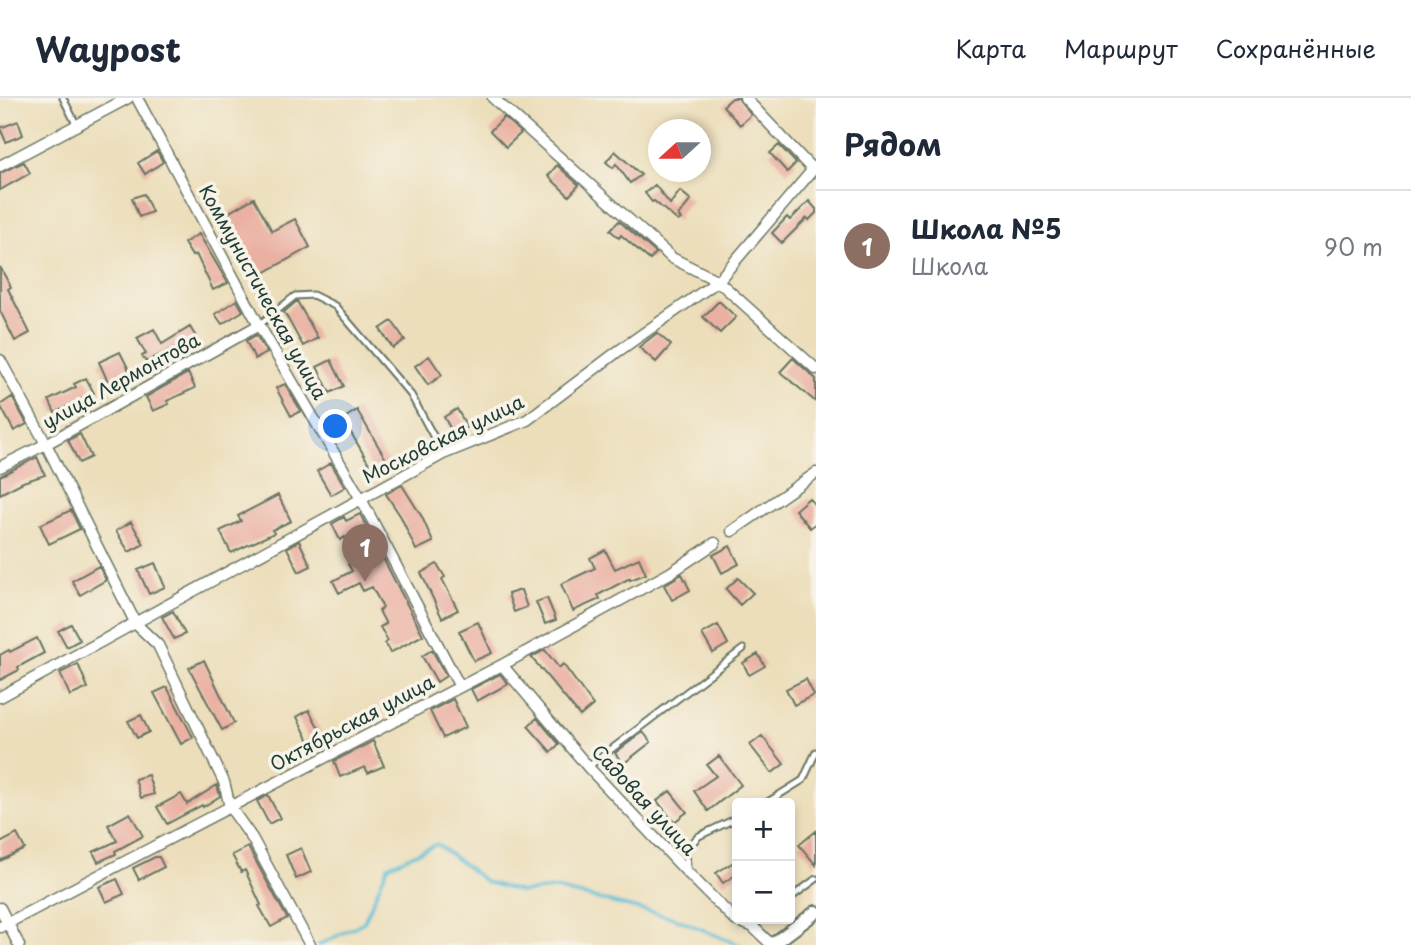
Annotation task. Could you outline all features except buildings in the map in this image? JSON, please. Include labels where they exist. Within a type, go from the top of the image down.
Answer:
[{"type":"street","points":[[0,166],[128,98]]},
{"type":"street","name":"Коммунистическая улица","points":[[137,98],[259,325],[361,499],[460,687]]},
{"type":"street","points":[[493,98],[671,258],[718,281],[816,369]]},
{"type":"street","points":[[745,98],[815,168]]},
{"type":"street","name":"Московская улица","points":[[0,697],[443,454],[527,420],[718,281],[815,168]]},
{"type":"street","name":"улица Лермонтова","points":[[0,467],[259,325]]},
{"type":"street","points":[[0,360],[46,444],[136,624],[158,645],[224,782],[230,807],[252,838],[309,942]]},
{"type":"street","points":[[732,531],[816,473]]},
{"type":"street","name":"Октябрьская улица","points":[[4,925],[502,665],[670,573],[715,542]]},
{"type":"street","name":"Садовая улица","points":[[502,665],[588,767],[687,872],[735,920],[752,926],[772,945]]},
{"type":"street","points":[[0,908],[4,925],[19,945]]},
{"type":"street","points":[[772,945],[816,912]]},
{"type":"lane","points":[[63,98],[77,126]]},
{"type":"lane","points":[[259,325],[295,296],[313,295],[335,306],[411,395],[443,454]]},
{"type":"lane","points":[[588,767],[743,649]]},
{"type":"lane","points":[[774,798],[803,780],[816,752]]},
{"type":"lane","points":[[687,872],[686,849],[699,836],[732,820]]},
{"type":"lane","points":[[795,894],[816,879]]},
{"type":"waterway","points":[[319,945],[364,922],[388,866],[437,844],[486,882],[521,892],[556,889],[675,918],[739,945]]},
{"type":"place","name":"Школа №5","points":[[365,582]]}]
